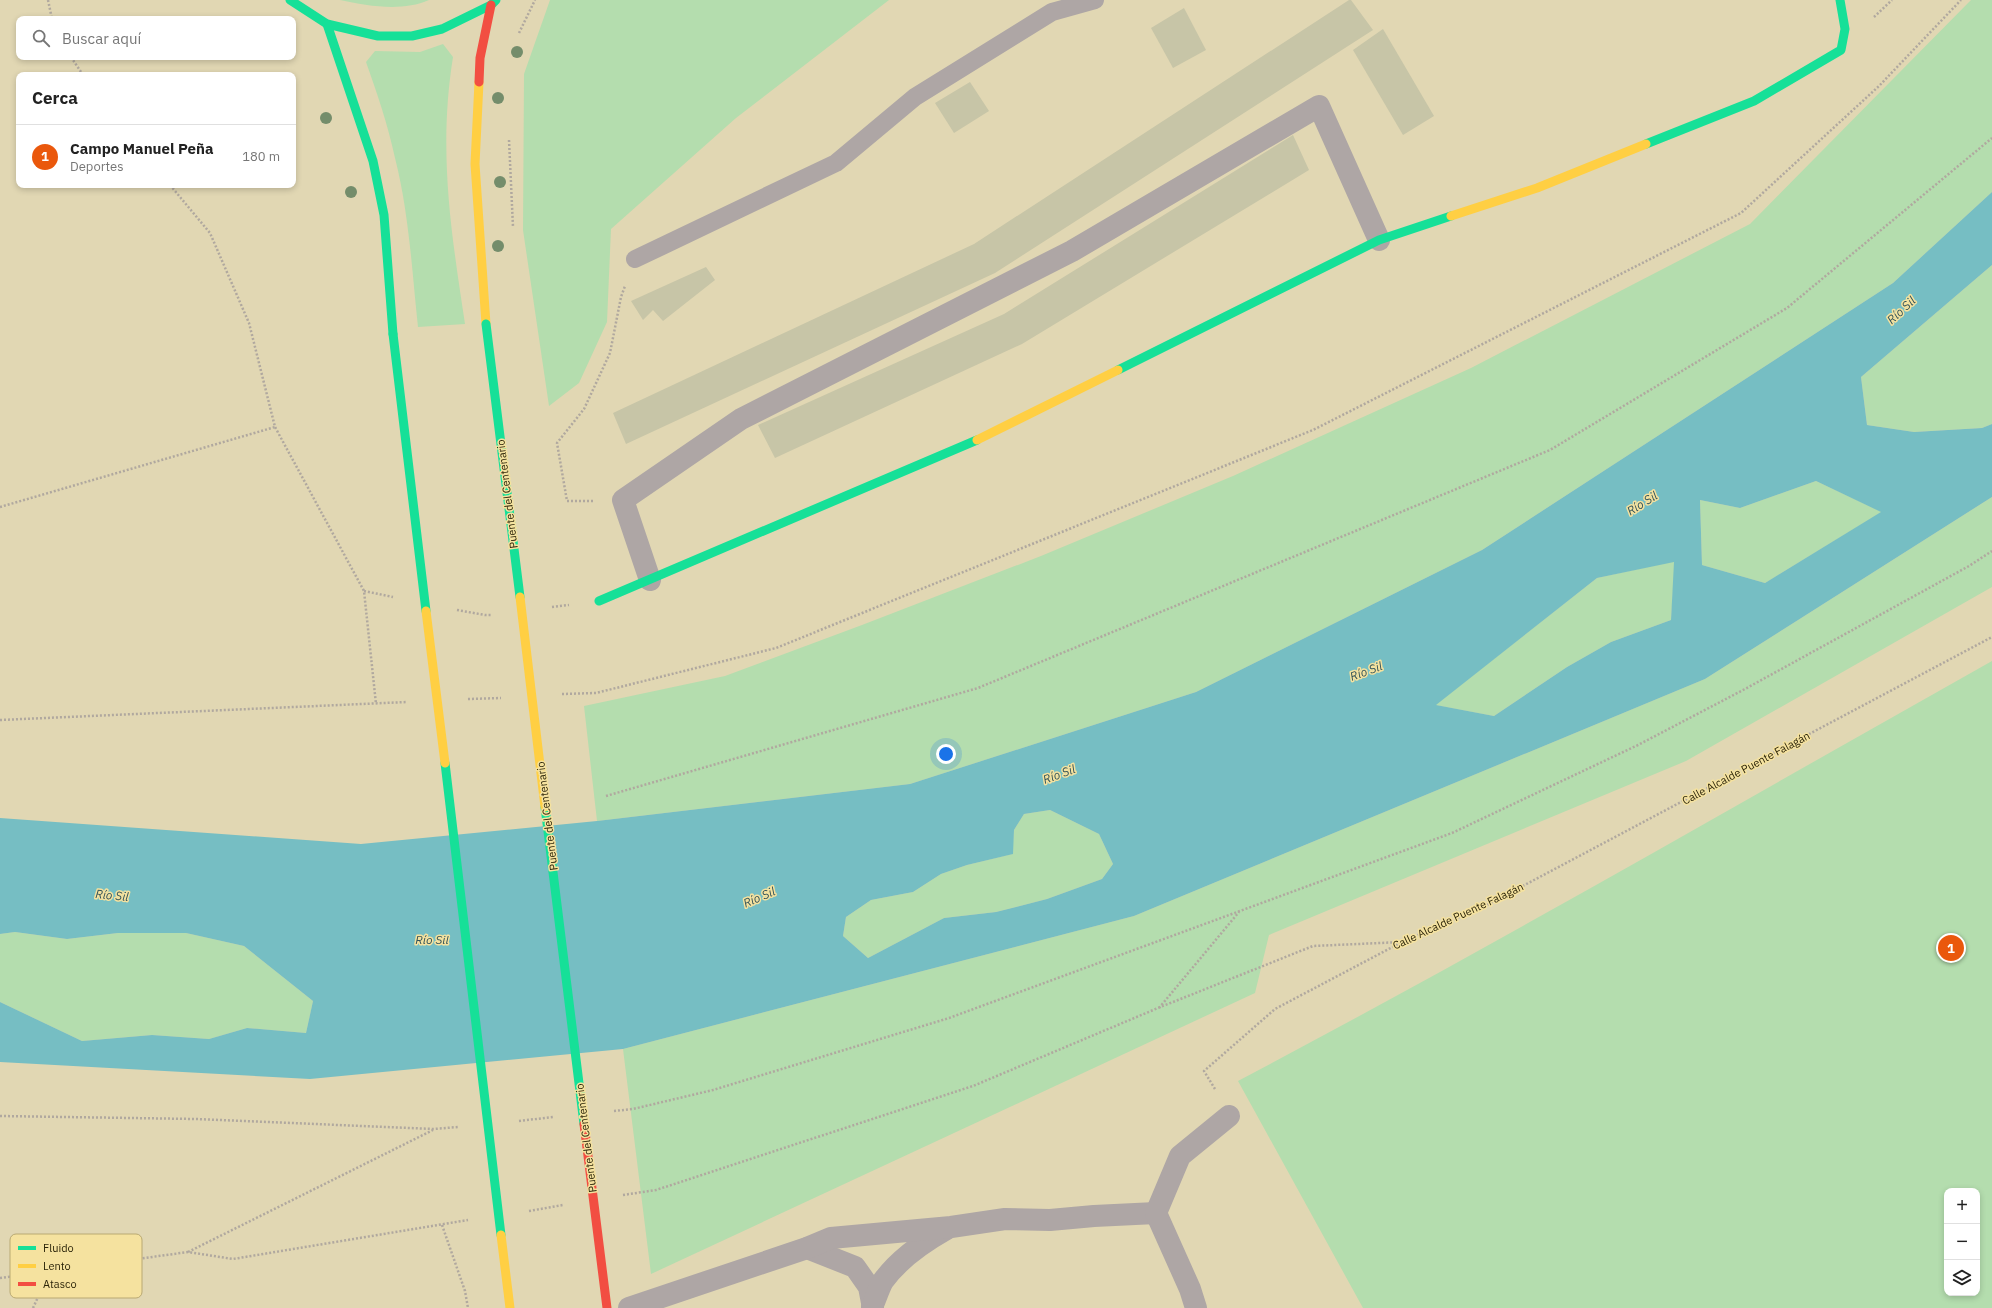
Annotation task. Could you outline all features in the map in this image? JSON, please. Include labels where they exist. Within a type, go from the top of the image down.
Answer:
[{"type":"main road","points":[[290,0],[327,24],[378,36],[412,36],[442,29],[494,2]]},
{"type":"main road","points":[[599,601],[966,445],[1379,240],[1537,188],[1754,101],[1840,50],[1846,29],[1840,0]]},
{"type":"main road","name":"Puente del Centenario","points":[[494,2],[480,58],[475,164],[486,324],[607,1308]]},
{"type":"main road","points":[[327,24],[373,161],[384,216],[393,334],[510,1308]]},
{"type":"street","points":[[650,580],[623,500],[741,419],[1072,251],[1319,106],[1379,240]]},
{"type":"street","points":[[1196,1308],[1190,1289],[1156,1213],[1180,1156],[1229,1116]]},
{"type":"street","points":[[629,1308],[806,1248],[831,1238],[951,1227],[1005,1219],[1050,1220],[1156,1213]]},
{"type":"street","points":[[872,1307],[883,1282],[903,1259],[926,1240],[951,1227]]},
{"type":"street","points":[[806,1248],[854,1267],[869,1286],[872,1307]]},
{"type":"lane","points":[[635,260],[836,164],[915,97],[1052,12],[1095,0]]},
{"type":"path","points":[[48,0],[51,16]]},
{"type":"path","points":[[516,38],[535,0]]},
{"type":"path","points":[[556,695],[596,693],[776,648],[1313,430],[1741,213],[1879,86],[1961,0]]},
{"type":"path","points":[[73,60],[81,72]]},
{"type":"path","points":[[509,133],[513,228]]},
{"type":"path","points":[[606,796],[978,688],[1550,450],[1787,308],[1992,138]]},
{"type":"path","points":[[172,188],[210,233],[249,323],[275,427],[364,591],[376,704]]},
{"type":"path","points":[[623,500],[567,501],[557,443],[584,409],[610,353],[621,297],[635,260]]},
{"type":"path","points":[[0,507],[275,427]]},
{"type":"path","points":[[610,1111],[633,1109],[713,1090],[949,1018],[1452,833],[1638,745],[1752,686],[1969,566],[1992,551]]},
{"type":"path","points":[[364,591],[394,597]]},
{"type":"path","points":[[546,608],[599,601]]},
{"type":"path","points":[[455,609],[485,615],[493,614]]},
{"type":"path","name":"Calle Alcalde Puente Falagán","points":[[1229,1116],[1204,1071],[1275,1009],[1402,942],[1485,906],[1992,638]]},
{"type":"path","points":[[463,700],[502,698]]},
{"type":"path","points":[[0,720],[408,702]]},
{"type":"path","points":[[1158,1008],[1240,911]]},
{"type":"path","points":[[618,1196],[656,1190],[973,1086],[1158,1008],[1313,946],[1402,942]]},
{"type":"path","points":[[0,1116],[196,1119],[434,1129],[465,1126]]},
{"type":"path","points":[[518,1121],[557,1117]]},
{"type":"path","points":[[188,1252],[434,1129]]},
{"type":"path","points":[[526,1211],[564,1205]]},
{"type":"path","points":[[142,1258],[188,1252],[233,1259],[473,1220]]},
{"type":"path","points":[[442,1225],[465,1291],[468,1308]]},
{"type":"path","points":[[0,1278],[10,1277]]},
{"type":"path","points":[[33,1308],[38,1298]]},
{"type":"green space","points":[[340,0],[429,0],[408,6],[385,7]]},
{"type":"green space","points":[[550,0],[889,0],[736,118],[611,229],[607,322],[579,383],[549,406],[523,230],[524,74]]},
{"type":"green space","points":[[1971,0],[1992,0],[1992,192],[1893,283],[1482,550],[1196,692],[910,784],[597,821],[584,706],[725,676],[862,625],[1041,556],[1233,476],[1471,368],[1750,224]]},
{"type":"green space","points":[[443,44],[453,57],[447,125],[448,191],[455,256],[465,324],[418,327],[410,242],[400,179],[386,121],[366,62],[375,51],[420,52]]},
{"type":"green space","points":[[1992,265],[1992,424],[1982,428],[1914,432],[1867,425],[1861,377]]},
{"type":"green space","points":[[1816,481],[1882,512],[1765,583],[1702,565],[1700,500],[1740,508]]},
{"type":"green space","points":[[1992,497],[1992,587],[1686,761],[1269,935],[1255,993],[651,1274],[623,1049],[1134,916],[1705,679]]},
{"type":"green space","points":[[1675,561],[1671,620],[1611,642],[1567,667],[1494,716],[1435,705],[1597,578]]},
{"type":"green space","points":[[1992,661],[1992,1308],[1363,1308],[1238,1081],[1428,979]]},
{"type":"green space","points":[[1050,810],[1099,834],[1113,864],[1102,879],[1047,899],[996,912],[944,918],[868,958],[843,936],[846,917],[871,900],[913,892],[941,874],[967,865],[1012,854],[1014,830],[1024,814]]},
{"type":"green space","points":[[15,932],[67,939],[118,933],[186,933],[244,946],[313,1001],[306,1033],[247,1028],[209,1039],[152,1035],[82,1041],[0,1002],[0,934]]},
{"type":"water","name":"Río Sil","points":[[1992,192],[1992,265],[1861,377],[1867,425],[1914,432],[1982,428],[1992,424],[1992,497],[1705,679],[1134,916],[623,1049],[310,1079],[0,1062],[0,1002],[82,1041],[152,1035],[209,1039],[247,1028],[306,1033],[313,1001],[244,946],[186,933],[118,933],[67,939],[15,932],[0,934],[0,818],[361,844],[597,821],[910,784],[1196,692],[1482,550],[1893,283]],"holes":[[[1816,481],[1881,512],[1765,583],[1702,565],[1700,500],[1740,508]],[[1674,562],[1671,620],[1611,642],[1567,667],[1494,716],[1436,705],[1597,578]],[[1050,810],[1099,834],[1113,864],[1102,879],[1047,899],[996,912],[944,918],[868,958],[843,936],[846,917],[871,900],[913,892],[941,874],[967,865],[1013,854],[1014,830],[1024,814]]]},
{"type":"building","points":[[1351,0],[1373,30],[995,273],[626,444],[613,413],[974,244]]},
{"type":"building","points":[[1184,8],[1206,50],[1173,68],[1151,28]]},
{"type":"building","points":[[1383,29],[1434,116],[1403,135],[1353,50]]},
{"type":"building","points":[[970,82],[989,111],[954,133],[935,103]]},
{"type":"building","points":[[1293,135],[1309,170],[1022,344],[775,458],[758,425],[1004,314]]},
{"type":"building","points":[[706,267],[715,280],[663,321],[653,310],[643,320],[631,301]]},
{"type":"traffic: fast","points":[[290,0],[327,24],[378,36],[412,36],[442,29],[491,5],[496,0]]},
{"type":"traffic: fast","points":[[1646,144],[1754,101],[1841,50],[1845,29],[1840,0]]},
{"type":"traffic: fast","points":[[327,24],[373,161],[384,215],[393,334]]},
{"type":"traffic: fast","points":[[1118,370],[1379,240],[1451,216]]},
{"type":"traffic: fast","points":[[486,324],[520,597]]},
{"type":"traffic: fast","points":[[393,334],[426,611]]},
{"type":"traffic: fast","points":[[599,601],[977,440]]},
{"type":"traffic: fast","points":[[445,763],[501,1235]]},
{"type":"traffic: fast","points":[[545,807],[584,1124]]},
{"type":"traffic: slow","points":[[479,82],[475,164],[486,324]]},
{"type":"traffic: slow","points":[[1451,216],[1537,188],[1646,144]]},
{"type":"traffic: slow","points":[[977,440],[1118,370]]},
{"type":"traffic: slow","points":[[520,597],[545,807]]},
{"type":"traffic: slow","points":[[426,611],[445,763]]},
{"type":"traffic: slow","points":[[501,1235],[510,1308]]},
{"type":"traffic: jam","points":[[479,82],[480,58],[491,5]]},
{"type":"traffic: jam","points":[[584,1124],[607,1308]]},
{"type":"place","name":"Campo Manuel Peña","points":[[1951,948]]}]
